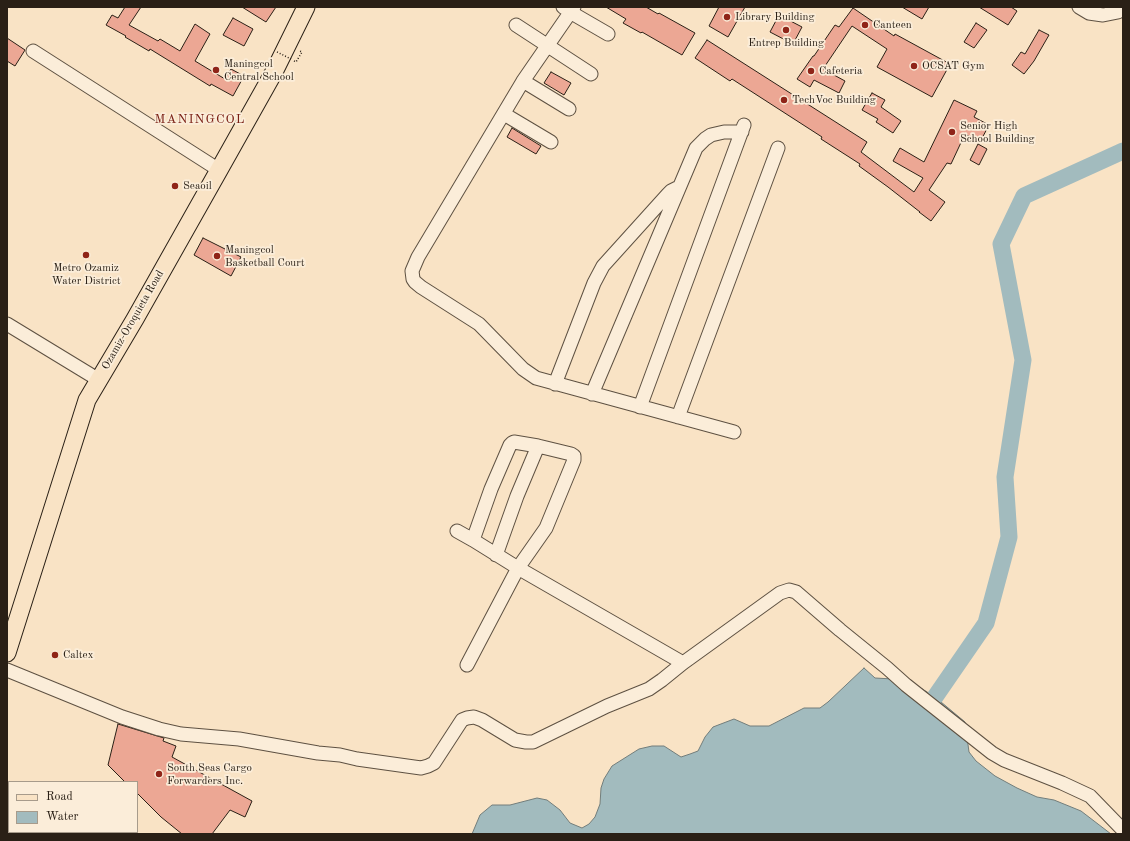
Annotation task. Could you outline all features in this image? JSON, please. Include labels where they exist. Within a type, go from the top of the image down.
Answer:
[{"type":"main road","name":"Ozamiz-Oroquieta Road","points":[[7,653],[87,400],[135,319],[274,72],[306,7]]},
{"type":"street","points":[[1079,7],[1089,13],[1103,15],[1118,12],[1123,7]]},
{"type":"street","points":[[608,34],[569,9],[523,81],[418,257],[413,267],[413,278],[421,287],[479,324],[527,373],[536,378],[734,432]]},
{"type":"street","points":[[516,25],[591,74]]},
{"type":"street","points":[[33,51],[219,170]]},
{"type":"street","points":[[523,81],[569,109]]},
{"type":"street","points":[[504,114],[551,142]]},
{"type":"street","points":[[592,394],[693,154],[700,143],[710,135],[743,128],[640,407]]},
{"type":"street","points":[[678,417],[778,148]]},
{"type":"street","points":[[555,384],[594,283],[603,266],[668,194],[678,188]]},
{"type":"street","points":[[7,324],[99,380]]},
{"type":"street","points":[[467,665],[518,568],[546,528],[574,460],[574,456],[538,446],[514,442],[510,445],[473,540]]},
{"type":"street","points":[[496,556],[538,446]]},
{"type":"street","points":[[457,531],[496,556],[684,663]]},
{"type":"street","points":[[7,670],[122,717],[159,729],[182,734],[239,739],[318,753],[340,755],[357,759],[420,768],[434,763],[462,720],[467,718],[482,720],[515,740],[533,742],[607,706],[649,689],[780,593],[789,590],[796,592],[906,685],[992,753],[1004,760],[1090,796],[1123,830]]},
{"type":"path","points":[[296,62],[302,52],[300,51],[297,57]]},
{"type":"path","points":[[277,52],[291,59]]},
{"type":"water","points":[[864,668],[875,678],[911,682],[935,697],[965,722],[969,752],[976,761],[995,776],[1037,797],[1054,800],[1081,811],[1111,834],[472,834],[480,815],[492,805],[510,805],[537,798],[547,800],[560,810],[570,823],[582,828],[589,824],[595,817],[600,804],[601,788],[604,779],[612,766],[639,749],[652,746],[664,746],[681,757],[698,751],[705,737],[713,727],[734,719],[750,726],[769,726],[804,708],[820,708]]},
{"type":"building","points":[[125,7],[141,7],[129,25],[158,41],[160,39],[180,51],[195,24],[210,34],[195,61],[225,79],[231,69],[244,76],[233,96],[211,84],[210,86],[150,49],[149,51],[106,25],[112,15],[118,18]]},
{"type":"building","points":[[242,7],[276,7],[266,22]]},
{"type":"building","points":[[606,7],[646,7],[695,33],[682,55],[623,23],[626,19]]},
{"type":"building","name":"Library Building","points":[[719,7],[745,7],[728,37],[709,26]]},
{"type":"building","points":[[902,7],[929,7],[922,19]]},
{"type":"building","points":[[979,7],[1011,7],[1017,11],[1008,25]]},
{"type":"building","points":[[853,8],[894,36],[895,34],[950,64],[932,97],[877,67],[887,49],[852,26],[823,69],[845,81],[839,93],[814,80],[810,87],[797,79],[835,25],[839,27]]},
{"type":"building","name":"Entrep Building","points":[[779,15],[802,27],[793,44],[770,32]]},
{"type":"building","points":[[233,18],[253,29],[244,46],[223,35]]},
{"type":"building","points":[[976,23],[987,30],[974,48],[964,42]]},
{"type":"building","points":[[1039,30],[1049,35],[1034,61],[1024,74],[1012,65],[1021,52],[1025,54]]},
{"type":"building","points":[[7,38],[25,50],[15,66],[7,61]]},
{"type":"building","points":[[707,40],[867,142],[861,152],[914,192],[923,178],[893,161],[900,148],[924,162],[954,100],[977,111],[974,117],[989,125],[980,142],[965,134],[951,164],[947,163],[929,190],[945,202],[931,221],[859,166],[860,164],[821,139],[822,137],[732,79],[730,81],[695,58]]},
{"type":"building","points":[[551,72],[571,83],[564,95],[544,83]]},
{"type":"building","points":[[872,93],[885,100],[881,107],[901,121],[893,133],[876,122],[878,119],[862,110]]},
{"type":"building","points":[[512,128],[541,146],[536,154],[507,137]]},
{"type":"building","points":[[978,144],[987,149],[979,165],[970,160]]},
{"type":"building","name":"Maningcol Basketball Court","points":[[203,238],[241,257],[231,276],[194,255]]},
{"type":"building","name":"South Seas Cargo Forwarders Inc.","points":[[118,724],[164,738],[163,741],[176,746],[172,757],[252,801],[245,817],[230,810],[212,834],[182,834],[161,817],[138,794],[138,781],[124,781],[108,765]]},
{"type":"waterway","points":[[935,697],[986,623],[1009,537],[1005,477],[1023,360],[1001,244],[1024,196],[1123,151]]},
{"type":"place","name":"Library Building","points":[[727,17]]},
{"type":"place","name":"Canteen","points":[[865,25]]},
{"type":"place","name":"Entrep Building","points":[[786,30]]},
{"type":"place","name":"OCSAT Gym","points":[[914,66]]},
{"type":"place","name":"Maningcol Central School","points":[[216,70]]},
{"type":"place","name":"Cafeteria","points":[[811,71]]},
{"type":"place","name":"TechVoc Building","points":[[784,100]]},
{"type":"place","name":"Senior High School Building","points":[[952,132]]},
{"type":"place","name":"Seaoil","points":[[175,186]]},
{"type":"place","name":"Metro Ozamiz Water District","points":[[86,255]]},
{"type":"place","name":"Maningcol Basketball Court","points":[[217,256]]},
{"type":"place","name":"Caltex","points":[[55,655]]},
{"type":"place","name":"South Seas Cargo Forwarders Inc.","points":[[159,774]]},
{"type":"district","name":"MANINGCOL","points":[[200,120]]}]
